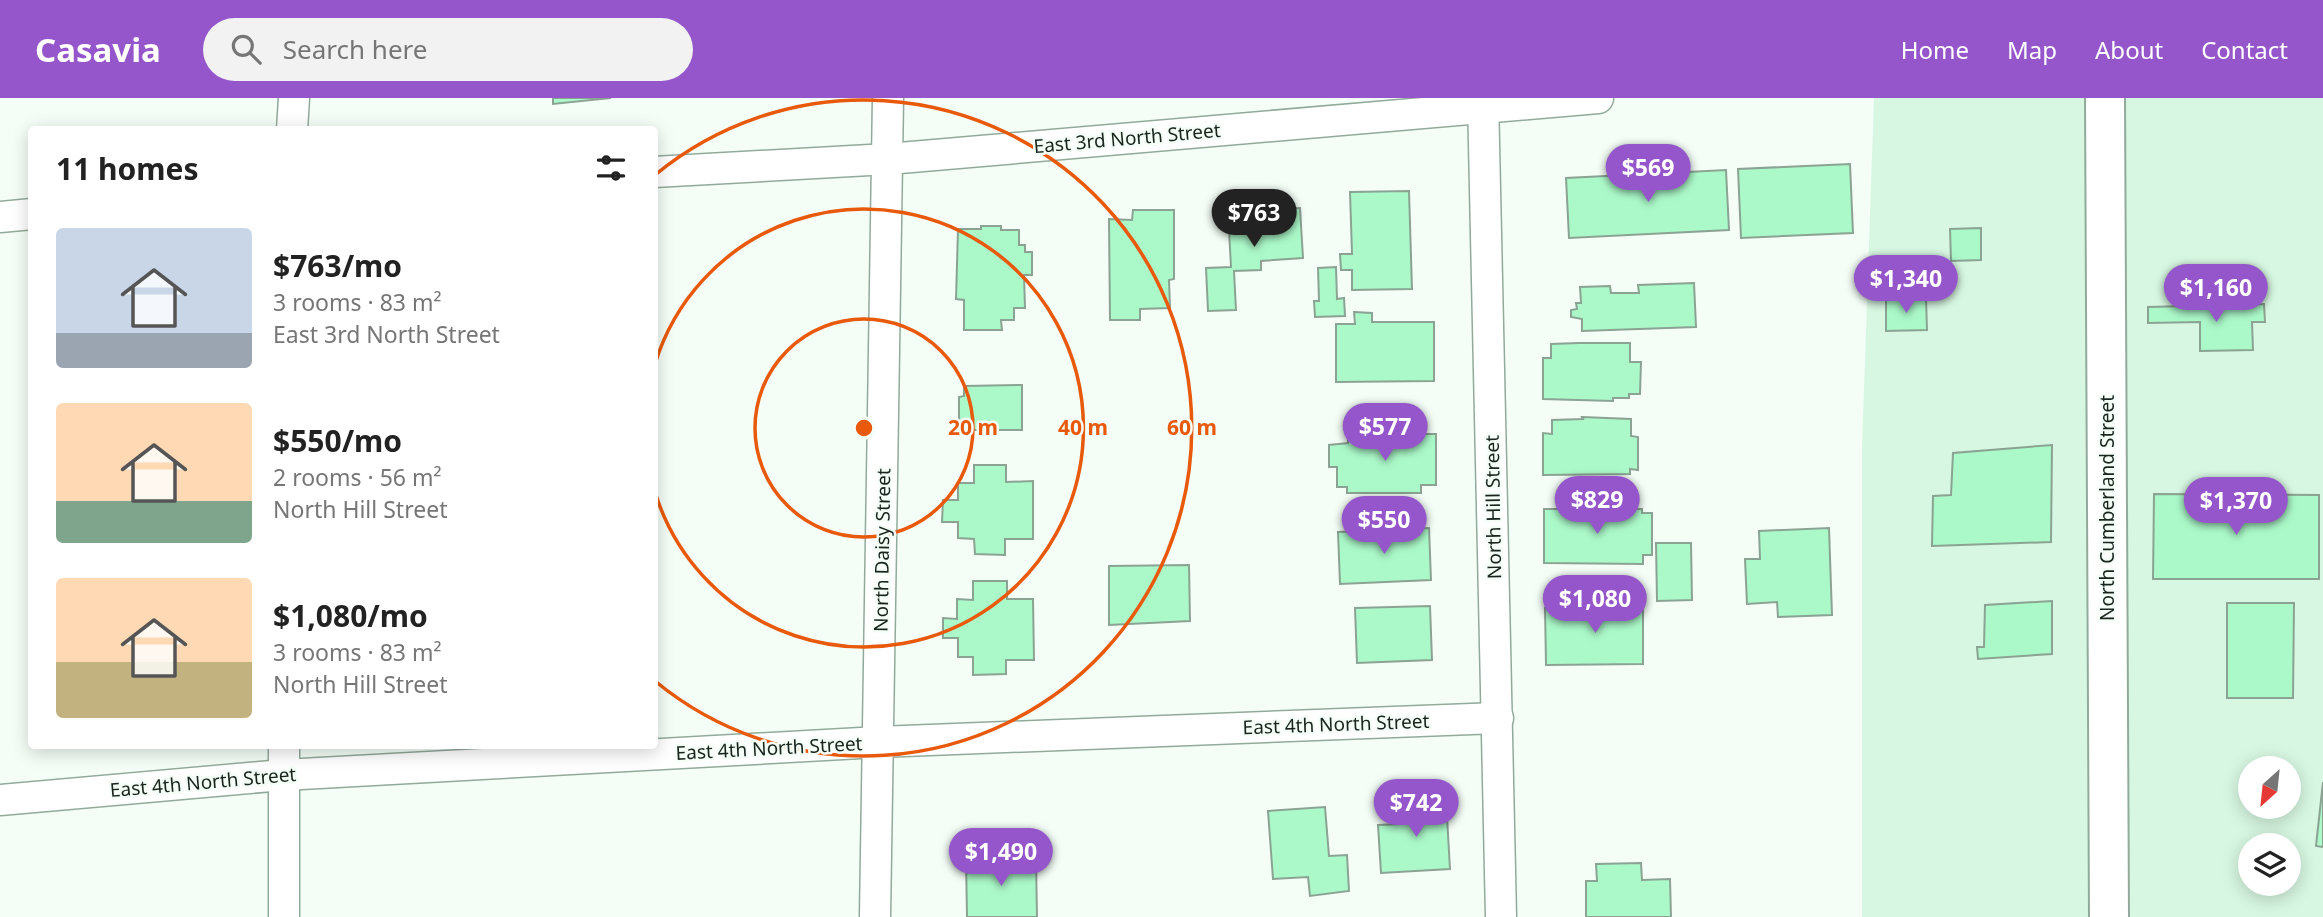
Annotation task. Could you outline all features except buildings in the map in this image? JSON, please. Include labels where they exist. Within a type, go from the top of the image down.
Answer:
[{"type":"main road","name":"North Cumberland Street","points":[[2105,98],[2109,917]]},
{"type":"street","points":[[292,126],[294,98]]},
{"type":"street","name":"North Daisy Street","points":[[875,917],[888,98]]},
{"type":"street","name":"East 3rd North Street","points":[[658,172],[888,159],[1483,102],[1598,98]]},
{"type":"street","name":"North Hill Street","points":[[1483,102],[1501,917]]},
{"type":"street","points":[[0,217],[28,214]]},
{"type":"street","name":"East 4th North Street","points":[[658,749],[1498,718]]},
{"type":"street","name":"East 4th North Street","points":[[0,800],[284,760],[647,749]]},
{"type":"street","points":[[284,760],[284,917]]},
{"type":"shaded area","points":[[1874,98],[2323,98],[2323,917],[1862,917],[1862,448]]}]
